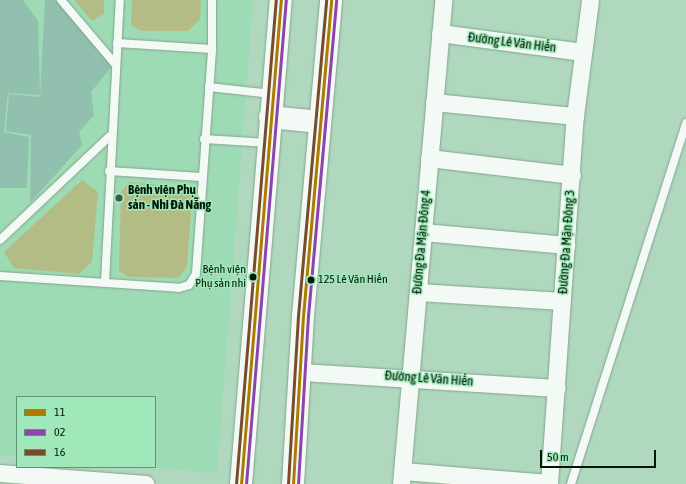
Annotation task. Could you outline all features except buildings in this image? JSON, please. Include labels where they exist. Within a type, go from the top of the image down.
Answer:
[{"type":"main road","points":[[241,484],[258,313],[268,142],[281,0]]},
{"type":"main road","points":[[293,484],[302,372],[303,316],[331,0]]},
{"type":"main road","points":[[270,117],[320,122]]},
{"type":"street","name":"Đường Đa Mặn Đông 4","points":[[402,477],[443,0]]},
{"type":"street","name":"Đường Đa Mặn Đông 3","points":[[549,484],[575,116],[590,0]]},
{"type":"street","name":"Đường Lê Văn Hiến","points":[[440,33],[583,52]]},
{"type":"street","points":[[434,102],[575,116]]},
{"type":"street","points":[[429,158],[572,175]]},
{"type":"street","points":[[422,232],[566,245]]},
{"type":"street","points":[[418,292],[562,301]]},
{"type":"street","name":"Đường Lê Văn Hiến","points":[[302,372],[556,388]]},
{"type":"street","points":[[0,473],[103,483],[146,484]]},
{"type":"street","points":[[402,477],[549,484]]},
{"type":"lane","points":[[61,0],[115,64]]},
{"type":"lane","points":[[105,282],[110,136],[120,0]]},
{"type":"lane","points":[[0,276],[179,288],[189,286],[196,274],[201,177],[212,49],[212,0]]},
{"type":"lane","points":[[117,43],[212,49]]},
{"type":"lane","points":[[209,87],[272,94]]},
{"type":"lane","points":[[570,484],[686,123]]},
{"type":"lane","points":[[0,240],[110,136]]},
{"type":"lane","points":[[204,139],[268,142]]},
{"type":"lane","points":[[109,171],[201,177]]},
{"type":"shaded area","name":"Bệnh viện Phụ sản - Nhi Đà Nẵng","points":[[0,0],[253,0],[217,473],[155,468],[156,396],[16,396],[16,456],[0,455]]},
{"type":"shaded area","points":[[74,0],[104,0],[104,14],[92,21]]},
{"type":"shaded area","points":[[132,0],[201,0],[200,19],[188,31],[141,31],[131,25]]},
{"type":"shaded area","points":[[82,180],[98,192],[92,262],[79,274],[14,268],[4,252]]},
{"type":"shaded area","points":[[129,182],[184,188],[192,198],[187,266],[179,278],[128,277],[119,271],[121,192]]},
{"type":"transit line","name":"16","points":[[236,484],[276,0]]},
{"type":"transit line","name":"11","points":[[241,484],[281,0]]},
{"type":"transit line","name":"02","points":[[246,484],[286,0]]},
{"type":"transit line","name":"16","points":[[288,484],[298,316],[326,0]]},
{"type":"transit line","name":"11","points":[[293,484],[303,316],[331,0]]},
{"type":"transit line","name":"02","points":[[298,484],[308,316],[336,0]]},
{"type":"place","name":"Bệnh viện Phụ sản - Nhi Đà Nẵng","points":[[119,198]]},
{"type":"place","name":"Bệnh viện Phụ sản nhi","points":[[253,277]]},
{"type":"place","name":"125 Lê Văn Hiến","points":[[311,280]]}]
